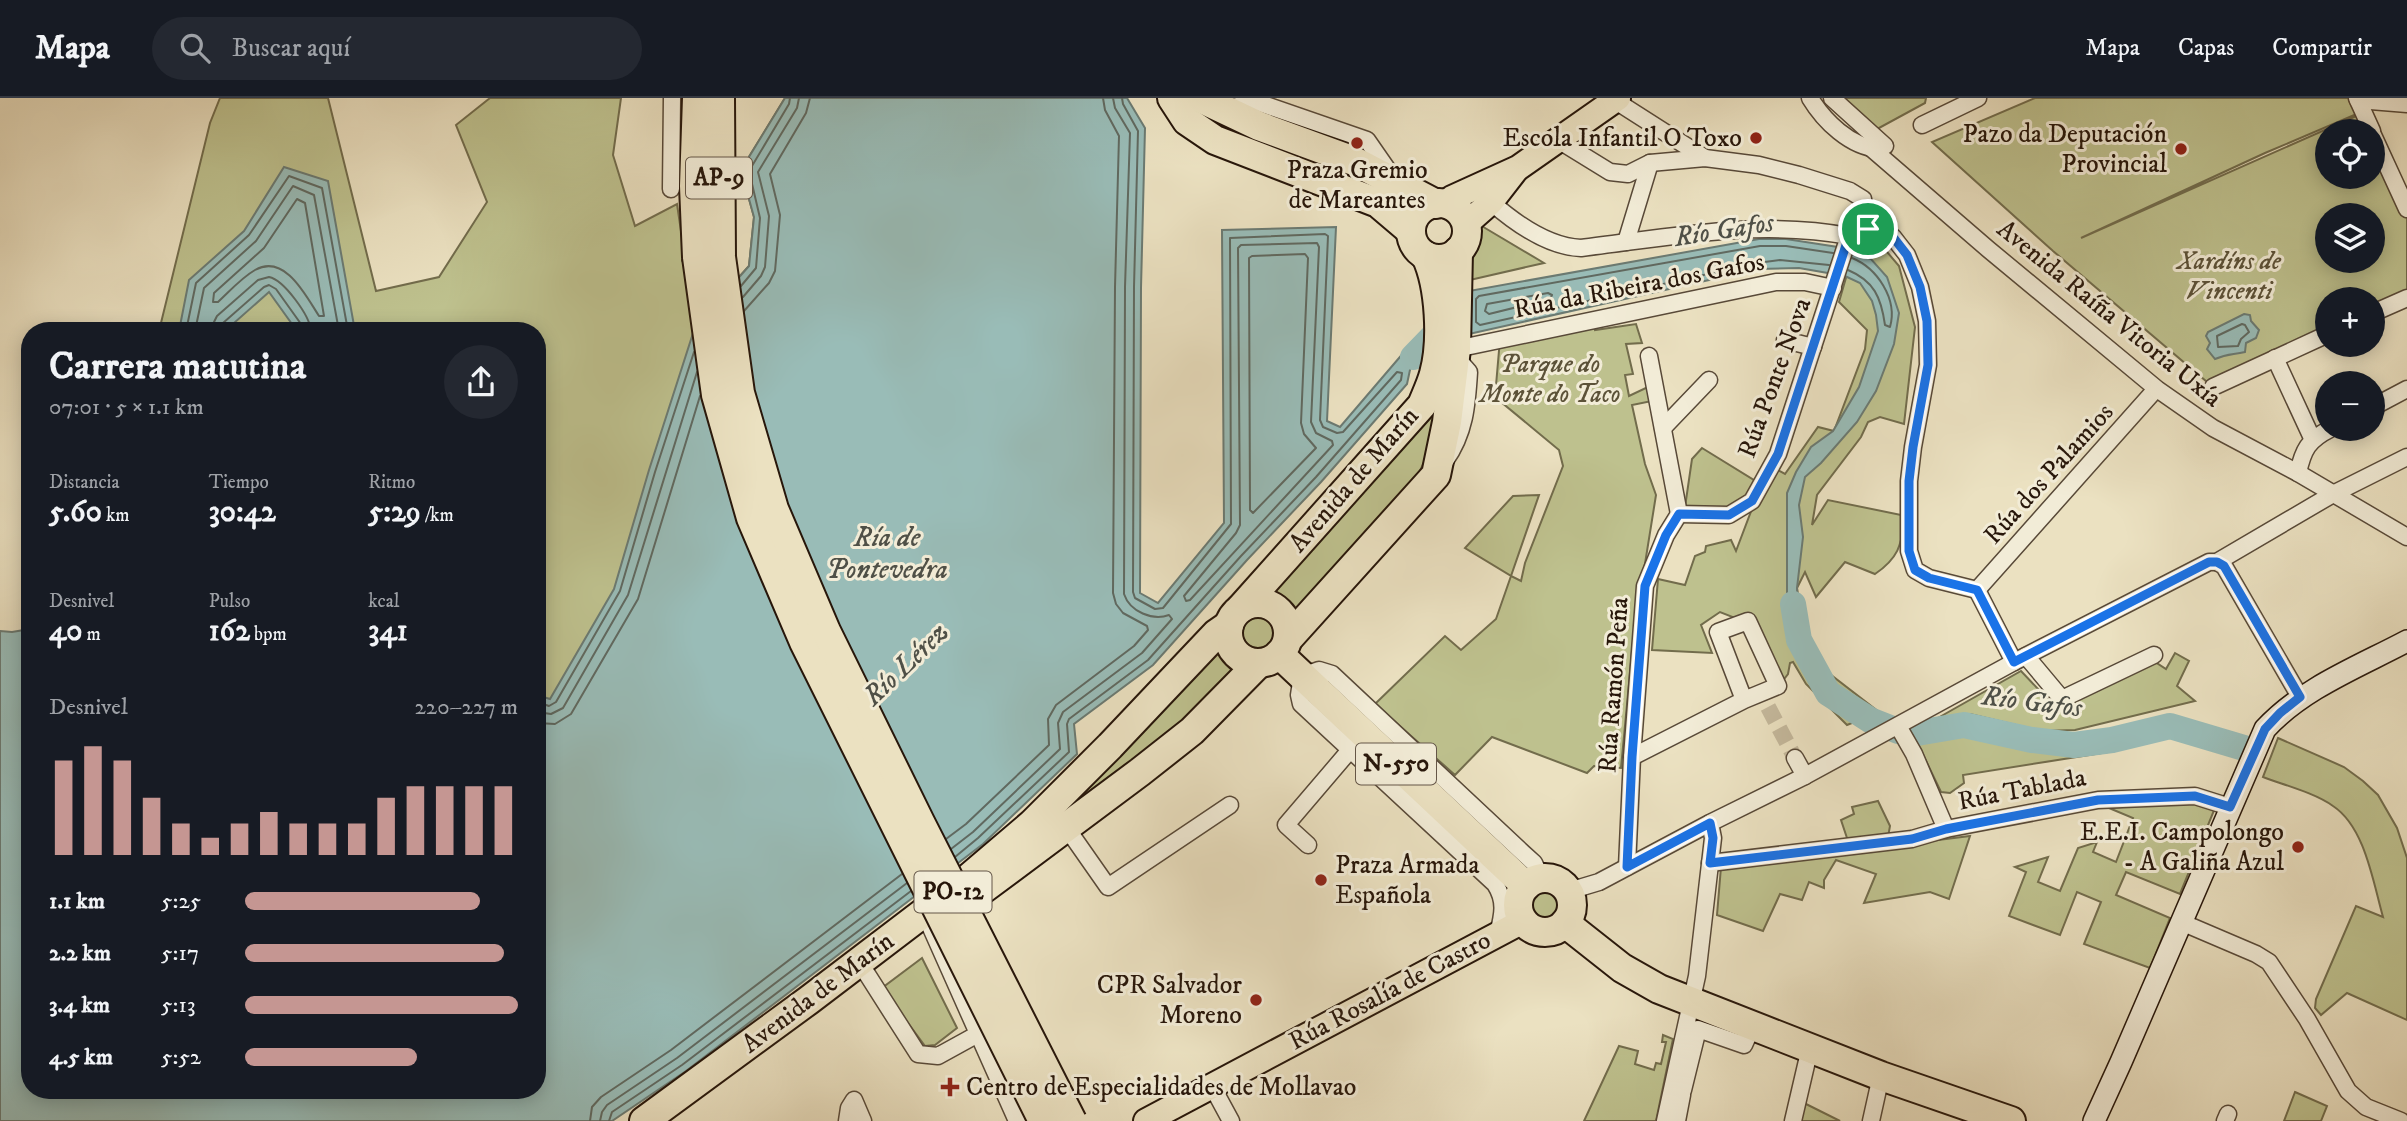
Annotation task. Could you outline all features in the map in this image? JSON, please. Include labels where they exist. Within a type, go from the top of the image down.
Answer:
[{"type":"highway","name":"AP-9","points":[[697,98],[694,186],[740,393],[774,509],[826,631],[1072,1121]]},
{"type":"highway","name":"AP-9","points":[[720,98],[709,257],[716,395],[751,518],[804,642],[1044,1121]]},
{"type":"highway","points":[[1172,98],[1187,121],[1200,132],[1275,165],[1378,203],[1411,230]]},
{"type":"highway","points":[[1212,103],[1259,126],[1354,161],[1458,211],[1466,224],[1465,238],[1458,251],[1443,258],[1426,256],[1415,245],[1411,230],[1412,223],[1421,210],[1440,204]]},
{"type":"highway","name":"Avenida de Marín","points":[[671,1121],[1192,731],[1275,652],[1436,475],[1447,422],[1451,349],[1447,308],[1458,251]]},
{"type":"highway","name":"Avenida de Marín","points":[[1426,256],[1436,288],[1447,308]]},
{"type":"highway","name":"Avenida de Marín","points":[[644,1121],[964,883],[1032,824],[1235,617],[1422,405],[1434,373],[1451,349]]},
{"type":"highway","points":[[1259,602],[1276,608],[1286,622],[1275,652],[1242,658],[1230,643],[1235,617],[1259,602]]},
{"type":"highway","name":"N-550","points":[[1275,652],[1302,676],[1476,853],[1533,882]]},
{"type":"highway","points":[[1533,882],[1557,880],[1569,891],[1572,908],[1565,923],[1622,968],[1659,989],[1752,1027],[1998,1119]]},
{"type":"highway","name":"Rúa Rosalía de Castro","points":[[1533,882],[1519,899],[1518,907],[1524,921],[1536,930],[1544,932],[1559,928],[1565,923]]},
{"type":"main road","points":[[1440,204],[1517,168],[1614,99]]},
{"type":"main road","points":[[1466,224],[1491,202],[1517,168]]},
{"type":"main road","points":[[2095,1120],[2265,729],[2300,697],[2407,641]]},
{"type":"main road","name":"Rúa Rosalía de Castro","points":[[1146,1121],[1524,921]]},
{"type":"street","points":[[671,190],[672,98]]},
{"type":"street","name":"Avenida Raíña Vitoria Uxía","points":[[1810,98],[1819,112],[1836,129],[1871,148],[2156,389],[2213,428],[2406,535]]},
{"type":"street","points":[[1832,98],[1885,146],[1871,148]]},
{"type":"street","points":[[1922,125],[1978,98]]},
{"type":"street","points":[[1614,99],[1705,158]]},
{"type":"street","points":[[2366,119],[2357,99],[2407,104]]},
{"type":"street","points":[[1558,139],[1610,172],[1628,174],[1650,163],[1705,158],[1759,165],[1822,182],[1850,191],[1863,200],[1868,229]]},
{"type":"street","points":[[1626,242],[1650,163]]},
{"type":"street","points":[[2385,163],[2405,210]]},
{"type":"street","points":[[1491,202],[1526,227],[1564,248],[1740,228],[1786,229],[1847,241],[1868,229],[1893,237],[1907,255],[1915,272],[1929,339],[1928,365],[1911,465],[1909,551],[1915,570],[1929,578],[1977,590],[2020,659],[2062,699],[2154,655]]},
{"type":"street","name":"Rúa Ponte Nova","points":[[1679,514],[1729,515],[1752,501],[1778,454],[1847,241]]},
{"type":"street","name":"Rúa da Ribeira dos Gafos","points":[[1451,349],[1776,282],[1834,284]]},
{"type":"street","points":[[2385,308],[2407,298]]},
{"type":"street","points":[[1785,340],[1813,347]]},
{"type":"street","points":[[2213,387],[2315,340]]},
{"type":"street","points":[[1649,356],[1679,514]]},
{"type":"street","points":[[2275,358],[2312,438]]},
{"type":"street","points":[[1663,428],[1709,380]]},
{"type":"street","name":"Rúa dos Palamios","points":[[1977,590],[2156,389]]},
{"type":"street","points":[[2385,402],[2405,395]]},
{"type":"street","points":[[2298,473],[2301,459],[2315,436]]},
{"type":"street","points":[[2217,562],[2333,494],[2407,457]]},
{"type":"street","name":"Rúa Ramón Peña","points":[[1627,867],[1645,586],[1666,535],[1679,514]]},
{"type":"street","points":[[1569,891],[1599,882],[2209,562],[2224,566],[2300,697]]},
{"type":"street","points":[[1632,757],[1744,700],[1764,701],[1778,686],[1748,621],[1718,632],[1744,700]]},
{"type":"street","name":"N-550","points":[[1302,676],[1319,670],[1332,674],[1534,863],[1533,882]]},
{"type":"street","points":[[1302,676],[1299,695],[1301,704],[1350,750],[1476,853],[1502,896],[1504,910],[1498,934]]},
{"type":"street","name":"Rúa Tablada","points":[[1897,727],[1914,754],[1946,829]]},
{"type":"street","points":[[1308,845],[1286,825],[1350,750]]},
{"type":"street","points":[[1795,758],[1805,776]]},
{"type":"street","name":"Rúa Tablada","points":[[1710,863],[1912,839],[1946,829],[2098,800],[2195,796],[2230,807]]},
{"type":"street","points":[[1066,827],[1108,887],[1230,805]]},
{"type":"street","points":[[1669,1118],[1692,1002],[1713,838],[1710,823]]},
{"type":"street","points":[[2181,922],[2269,962],[2348,1091],[2366,1107],[2401,1121]]},
{"type":"street","points":[[931,928],[1017,1121]]},
{"type":"street","points":[[867,974],[918,1054],[938,1056],[978,1034]]},
{"type":"street","points":[[1669,1118],[1683,1090],[1698,1029],[1744,1045],[1752,1027]]},
{"type":"street","points":[[1793,1121],[1810,1048]]},
{"type":"street","points":[[1871,1121],[1881,1076]]},
{"type":"street","points":[[1212,1086],[1230,1121]]},
{"type":"street","points":[[847,1121],[849,1108],[854,1100],[863,1121]]},
{"type":"green space","points":[[220,98],[328,98],[376,291],[439,277],[487,202],[456,125],[490,98],[621,98],[613,155],[635,226],[677,204],[695,326],[749,266],[754,217],[741,170],[785,98],[857,98],[546,837],[546,322],[161,322],[210,123]]},
{"type":"green space","points":[[1826,98],[1926,98],[1925,103],[1868,134]]},
{"type":"green space","name":"Xardíns de Vincenti","points":[[2035,98],[2356,98],[2359,113],[2345,119],[2315,119],[2315,132],[2081,238],[2315,134],[2315,189],[2385,189],[2385,163],[2407,213],[2407,298],[2385,308],[2385,287],[2315,287],[2315,340],[2213,387],[2053,251],[1932,142]]},
{"type":"green space","points":[[2363,113],[2366,119],[2349,119]]},
{"type":"green space","points":[[1480,225],[1544,263],[1470,280],[1474,238]]},
{"type":"green space","points":[[1856,243],[1882,246],[1899,266],[1915,327],[1904,424],[1880,417],[1868,422],[1861,437],[1817,495],[1812,525],[1828,500],[1906,516],[1898,549],[1890,562],[1875,574],[1845,562],[1816,597],[1805,572],[1797,588],[1803,628],[1826,671],[1879,712],[1847,725],[1806,684],[1793,662],[1790,663],[1788,674],[1781,683],[1743,621],[1720,612],[1701,625],[1712,653],[1652,650],[1658,579],[1685,585],[1695,556],[1705,552],[1706,546],[1731,540],[1736,551],[1761,485],[1772,467],[1785,474],[1818,427],[1834,431],[1865,349],[1867,330],[1839,302]]},
{"type":"green space","name":"Parque do Monte do Taco","points":[[1593,319],[1595,330],[1636,324],[1642,343],[1626,344],[1633,374],[1625,375],[1629,396],[1650,386],[1652,401],[1632,405],[1645,464],[1656,495],[1644,570],[1638,588],[1621,768],[1594,766],[1587,773],[1492,737],[1455,775],[1375,704],[1445,636],[1461,650],[1496,619],[1511,576],[1521,581],[1525,563],[1563,466],[1559,450],[1495,397],[1500,339]]},
{"type":"green space","points":[[1444,381],[1425,460],[1418,475],[1294,616],[1281,599],[1269,591]]},
{"type":"green space","points":[[1702,448],[1757,482],[1753,491],[1725,510],[1685,507],[1692,459]]},
{"type":"green space","points":[[1539,495],[1511,576],[1465,548],[1513,496]]},
{"type":"green space","points":[[1258,616],[1269,621],[1274,632],[1269,643],[1258,648],[1247,643],[1242,632],[1247,621]]},
{"type":"green space","points":[[1218,640],[1226,658],[1241,670],[1147,754],[983,879]]},
{"type":"green space","points":[[2175,653],[2189,661],[2177,686],[2195,701],[2075,730],[2041,731],[1970,714],[1929,723],[2021,671],[2057,709],[2152,660],[2166,669]]},
{"type":"green space","points":[[1964,725],[2032,740],[2074,745],[2112,740],[2115,751],[1963,775],[1964,783],[1950,793],[1941,792],[1915,738],[1917,733]]},
{"type":"green space","points":[[2278,738],[2344,767],[2363,781],[2378,795],[2397,828],[2407,858],[2407,1020],[2347,993],[2321,1015],[2315,1008],[2316,999],[2356,906],[2383,917],[2366,856],[2353,827],[2344,815],[2317,797],[2263,777]]},
{"type":"green space","points":[[1878,801],[1890,826],[1888,837],[1848,841],[1841,820],[1854,814],[1852,807]]},
{"type":"green space","points":[[2193,802],[2215,808],[2180,894],[2126,872],[2116,895],[2170,918],[2150,968],[2084,944],[2101,902],[2077,892],[2060,935],[2009,916],[2026,872],[2015,867],[2048,857],[2038,882],[2060,891],[2078,848],[2097,842],[2093,852],[2116,862],[2133,818],[2109,808]]},
{"type":"green space","points":[[1970,836],[1949,899],[1930,892],[1864,903],[1876,874],[1836,860],[1824,880],[1824,888],[1809,882],[1802,900],[1780,894],[1763,931],[1717,915],[1721,867]]},
{"type":"green space","points":[[1546,890],[1556,894],[1560,904],[1556,914],[1546,918],[1536,914],[1532,904],[1536,894]]},
{"type":"green space","points":[[922,958],[957,1028],[935,1045],[925,1046],[882,988]]},
{"type":"green space","points":[[1663,1035],[1673,1039],[1656,1121],[1584,1121],[1619,1046],[1638,1051],[1635,1064],[1654,1070],[1656,1063],[1661,1064],[1666,1042],[1662,1042]]},
{"type":"green space","points":[[2295,1092],[2327,1106],[2321,1121],[2284,1121]]},
{"type":"green space","points":[[1804,1103],[1840,1121],[1800,1121]]},
{"type":"water","name":"Ría de Pontevedra","points":[[785,98],[1127,98],[1145,128],[1141,288],[1140,593],[1158,603],[1224,523],[1222,230],[1336,227],[1327,421],[1340,427],[1417,337],[1407,384],[1153,665],[1074,724],[1077,754],[983,844],[686,1071],[612,1121],[0,1121],[0,631],[21,630],[21,1099],[546,1099],[546,698],[550,699],[614,589],[695,327],[749,266],[754,217],[741,170]]},
{"type":"water","points":[[284,167],[328,181],[353,322],[291,322],[269,292],[235,322],[181,322],[189,280],[244,231]]},
{"type":"water","name":"Río Gafos","points":[[1759,239],[1786,239],[1838,247],[1871,259],[1887,277],[1899,313],[1894,344],[1876,391],[1857,422],[1805,477],[1799,505],[1803,537],[1797,588],[1799,640],[1787,597],[1787,493],[1811,447],[1833,431],[1859,387],[1878,331],[1872,301],[1860,283],[1845,276],[1799,268],[1758,269],[1469,334],[1469,291]]},
{"type":"water","points":[[2244,314],[2250,315],[2251,321],[2259,330],[2256,338],[2246,343],[2245,352],[2215,359],[2207,349],[2210,343],[2206,336],[2208,332]]},
{"type":"waterway","name":"Río Gafos","points":[[1413,357],[1443,326],[1451,322]]},
{"type":"waterway","name":"Río Gafos","points":[[1793,604],[1799,640],[1828,693],[1870,720],[1898,731],[1917,733],[1964,725],[2032,740],[2074,745],[2112,740],[2170,726],[2254,751]]},
{"type":"tunnel","points":[[1768,707],[1795,758]]},
{"type":"place","name":"Escola Infantil O Toxo","points":[[1756,138]]},
{"type":"place","name":"Praza Gremio de Mareantes","points":[[1357,143]]},
{"type":"place","name":"Pazo da Deputación Provincial","points":[[2181,149]]},
{"type":"place","name":"E.E.I. Campolongo - A Galiña Azul","points":[[2298,847]]},
{"type":"place","name":"Praza Armada Española","points":[[1321,880]]},
{"type":"place","name":"CPR Salvador Moreno","points":[[1256,1000]]},
{"type":"place","name":"Centro de Especialidades de Mollavao","points":[[950,1087]]},
{"type":"route","points":[[1868,229],[1893,237],[1907,255],[1920,287],[1927,321],[1928,365],[1909,481],[1909,551],[1915,570],[1929,578],[1977,590],[2014,662],[2209,562],[2224,566],[2300,697],[2265,729],[2230,807],[2195,796],[2098,800],[1946,829],[1912,839],[1710,863],[1713,838],[1710,823],[1627,867],[1645,586],[1666,535],[1679,514],[1729,515],[1752,501],[1778,454],[1849,236],[1868,229]]},
{"type":"water label","name":"Río Lérez","points":[[906,664]]}]
